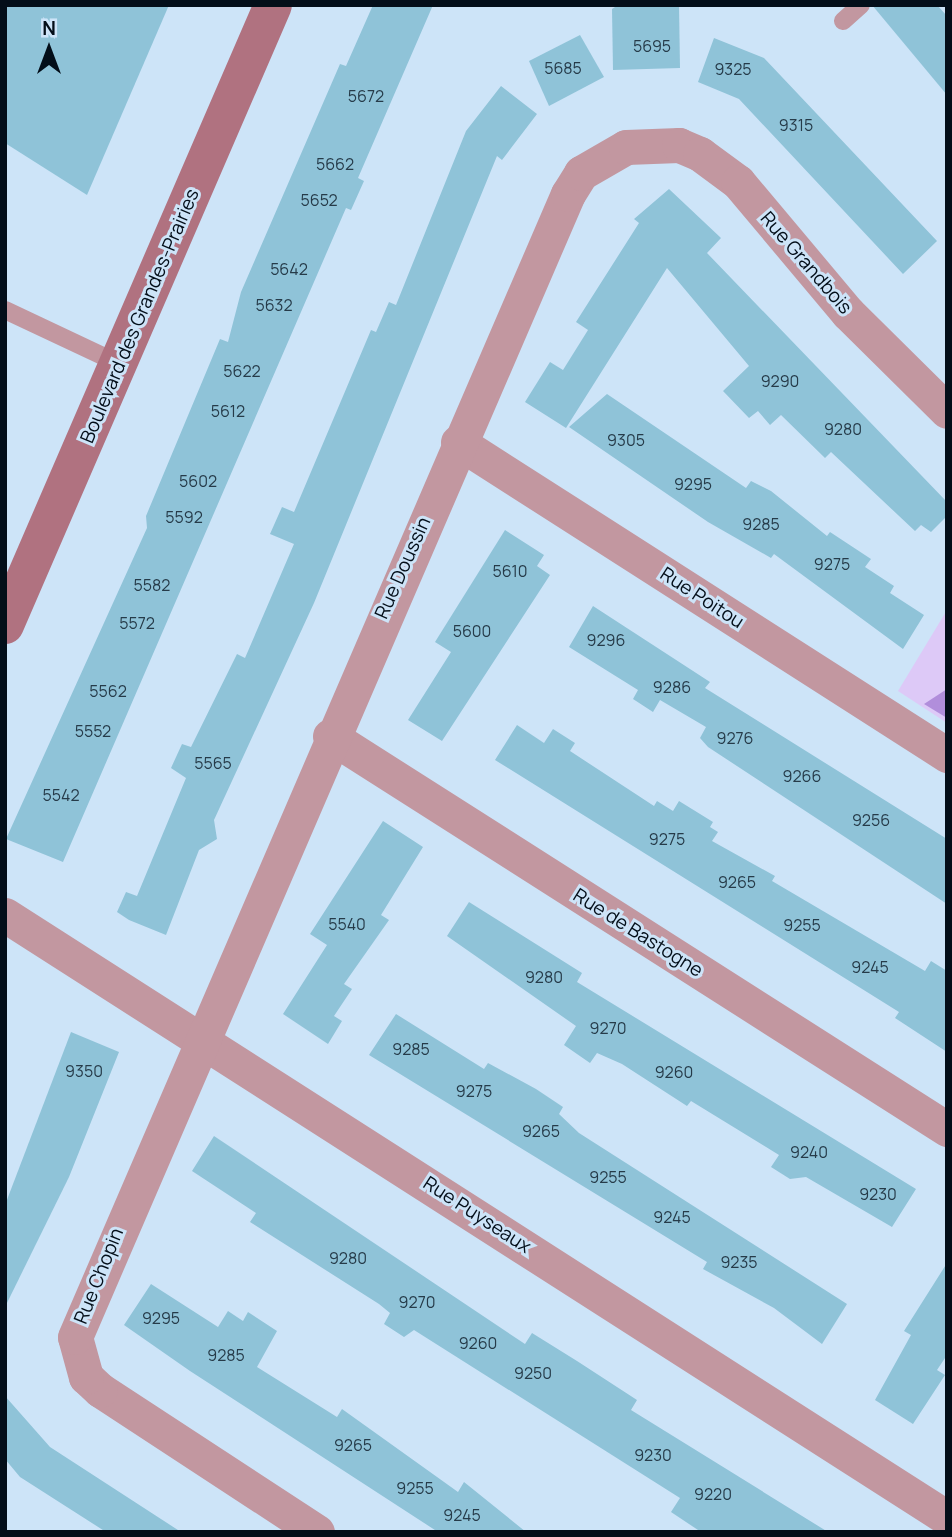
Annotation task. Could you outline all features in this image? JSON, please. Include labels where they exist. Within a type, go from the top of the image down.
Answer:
[{"type":"main road","name":"Boulevard des Grandes-Prairies","points":[[5,625],[273,5]]},
{"type":"street","name":"Rue Grandbois","points":[[651,143],[700,154],[738,182],[848,313],[947,411]]},
{"type":"street","name":"Rue Doussin","points":[[200,1037],[458,442],[581,173],[601,157],[651,143]]},
{"type":"street","name":"Rue Poitou","points":[[458,442],[947,754]]},
{"type":"street","name":"Rue de Bastogne","points":[[330,736],[947,1129]]},
{"type":"street","name":"Rue Puyseaux","points":[[5,915],[200,1037],[947,1518]]},
{"type":"street","name":"Rue Chopin","points":[[200,1037],[80,1313],[78,1358],[100,1390],[317,1532]]},
{"type":"lane","points":[[843,20],[860,5]]},
{"type":"lane","points":[[5,310],[120,364]]},
{"type":"shaded area","points":[[947,610],[947,723],[898,691]]},
{"type":"shaded area","points":[[947,689],[947,718],[924,704]]},
{"type":"building","points":[[5,5],[169,5],[87,195],[5,143]]},
{"type":"building","points":[[373,5],[433,5],[358,178],[364,181],[351,210],[346,208],[63,862],[6,839],[147,528],[146,516],[220,339],[228,342],[241,292],[340,64],[346,66]]},
{"type":"building","points":[[618,5],[679,5],[680,68],[613,70],[612,9]]},
{"type":"building","points":[[872,5],[937,5],[947,16],[947,95]]},
{"type":"building","points":[[580,35],[604,77],[549,106],[529,61]]},
{"type":"building","points":[[714,38],[764,58],[937,241],[903,274],[739,99],[698,82]]},
{"type":"building","points":[[501,86],[537,114],[502,160],[497,156],[314,603],[214,820],[217,839],[199,850],[166,935],[129,920],[117,912],[126,892],[137,896],[186,778],[171,768],[182,744],[191,747],[237,654],[245,658],[294,544],[270,534],[282,507],[294,512],[371,330],[376,332],[389,302],[396,305],[466,131]]},
{"type":"building","points":[[669,189],[721,238],[707,253],[947,502],[947,516],[931,532],[921,525],[915,531],[831,452],[825,458],[781,415],[770,425],[758,411],[749,418],[723,391],[749,366],[667,268],[566,428],[525,402],[550,362],[563,370],[588,330],[576,322],[639,223],[634,219]]},
{"type":"building","points":[[607,394],[746,488],[751,481],[771,491],[827,536],[830,532],[871,559],[865,567],[894,586],[890,593],[924,615],[903,649],[774,554],[771,558],[708,522],[569,427]]},
{"type":"building","points":[[505,530],[544,555],[537,566],[550,575],[442,741],[408,720],[451,652],[435,642]]},
{"type":"building","points":[[593,606],[710,682],[705,688],[947,839],[947,904],[708,747],[700,738],[706,727],[660,700],[653,712],[633,699],[638,690],[569,647]]},
{"type":"building","points":[[517,725],[544,743],[553,729],[575,743],[570,751],[654,806],[657,801],[673,811],[679,801],[713,822],[710,827],[718,832],[712,841],[775,876],[772,881],[925,971],[931,961],[947,971],[947,1052],[895,1018],[899,1012],[495,760]]},
{"type":"building","points":[[383,821],[423,847],[381,915],[389,920],[344,984],[352,989],[334,1016],[342,1021],[328,1044],[283,1014],[327,945],[310,934]]},
{"type":"building","points":[[469,902],[582,973],[577,982],[916,1189],[892,1227],[806,1177],[790,1179],[771,1167],[779,1155],[691,1101],[687,1106],[622,1064],[597,1053],[590,1063],[564,1045],[576,1026],[447,936]]},
{"type":"building","points":[[396,1014],[484,1069],[488,1063],[536,1089],[563,1107],[559,1114],[579,1133],[847,1304],[822,1344],[774,1308],[703,1269],[707,1262],[369,1055]]},
{"type":"building","points":[[71,1032],[119,1052],[69,1177],[5,1307],[5,1205]]},
{"type":"building","points":[[214,1136],[525,1344],[532,1333],[577,1361],[637,1400],[631,1410],[828,1532],[701,1532],[671,1512],[680,1498],[414,1330],[404,1337],[384,1324],[390,1313],[379,1304],[250,1222],[256,1213],[192,1171]]},
{"type":"building","points":[[947,1263],[947,1355],[937,1370],[945,1375],[913,1424],[875,1400],[911,1335],[904,1331]]},
{"type":"building","points":[[151,1284],[218,1327],[228,1311],[243,1321],[248,1312],[277,1331],[257,1367],[337,1417],[342,1409],[458,1492],[464,1482],[526,1532],[438,1532],[190,1371],[124,1325]]},
{"type":"building","points":[[5,1396],[50,1447],[181,1532],[106,1532],[20,1477],[5,1459]]}]
